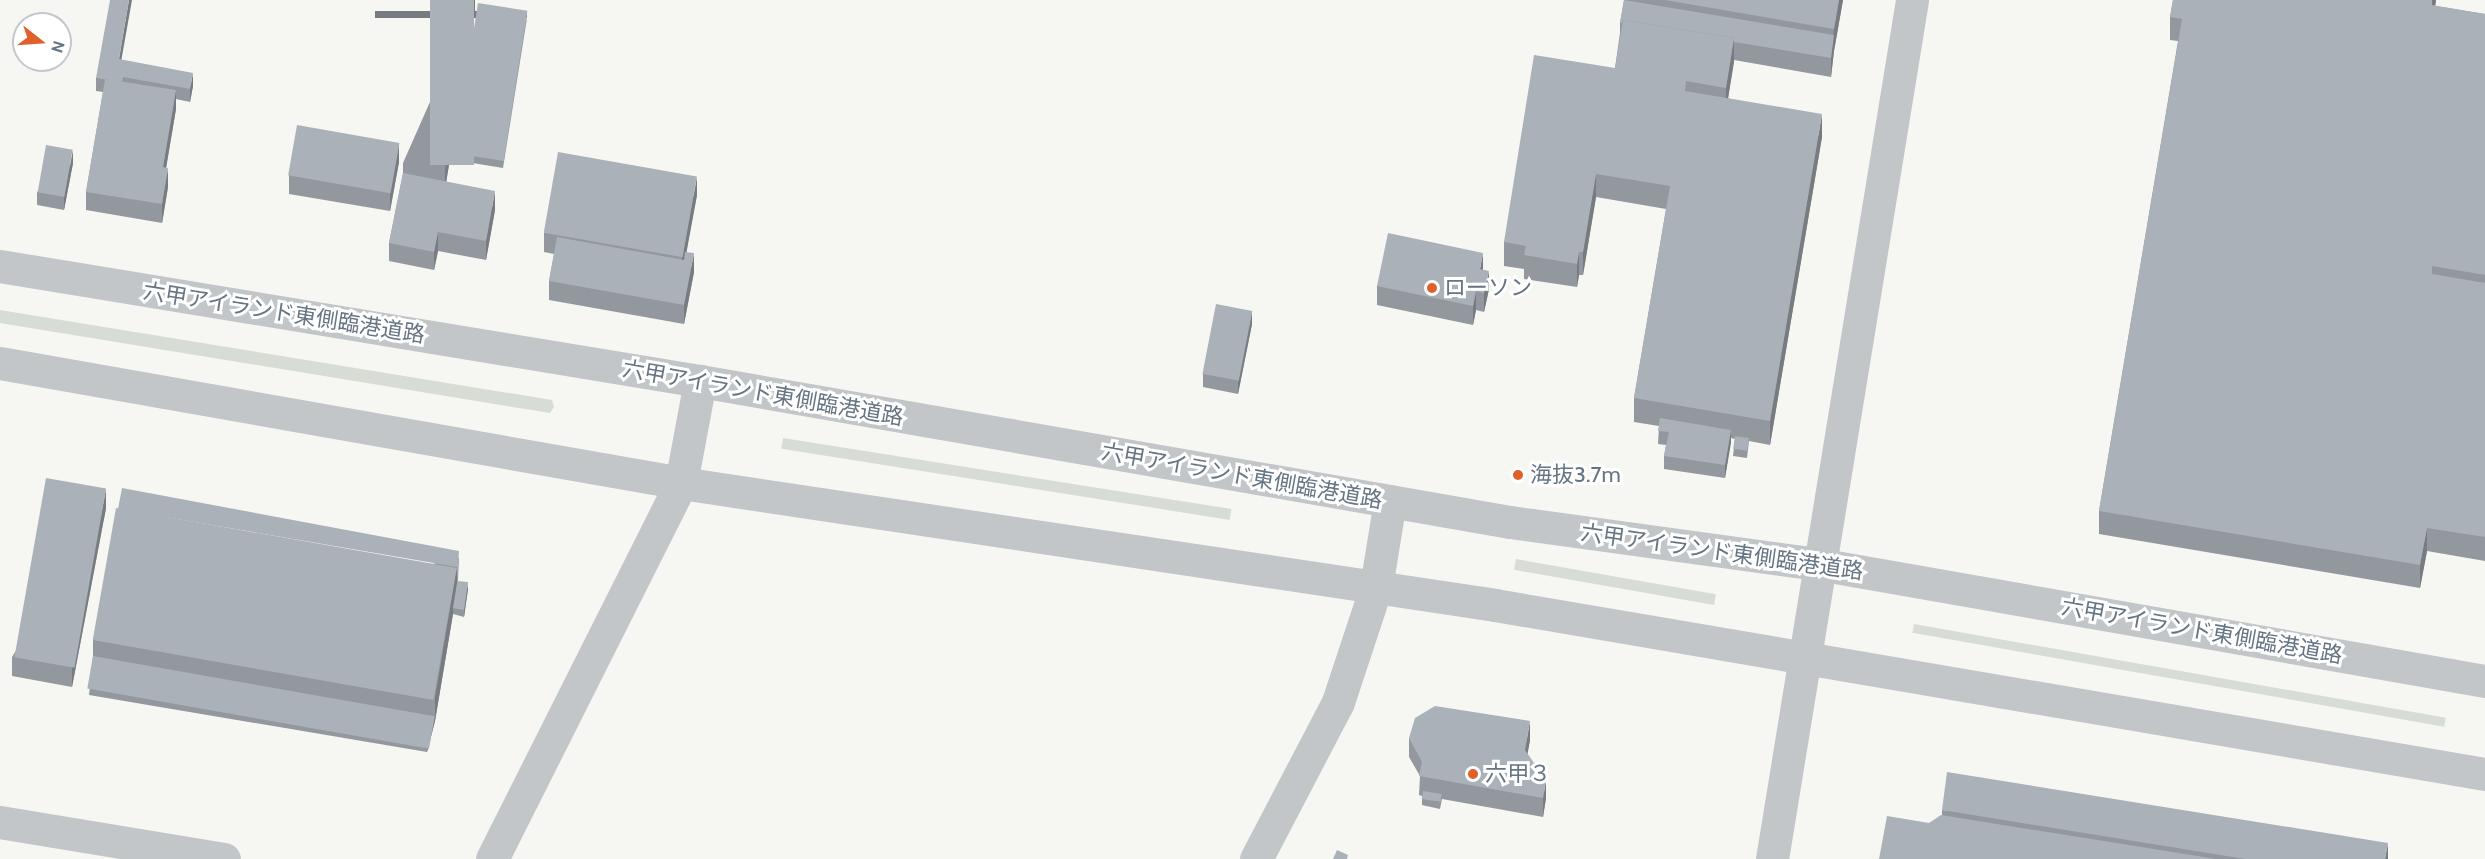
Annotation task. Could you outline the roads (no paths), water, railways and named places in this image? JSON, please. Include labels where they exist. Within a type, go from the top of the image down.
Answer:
[{"type":"street","points":[[1772,859],[1818,564],[1912,0]]},
{"type":"street","name":"六甲アイランド東側臨港道路","points":[[0,266],[700,381],[1390,501],[1818,564],[2485,681]]},
{"type":"street","points":[[0,363],[681,483],[1235,569],[1376,587],[2485,774]]},
{"type":"street","points":[[492,859],[681,483],[700,381]]},
{"type":"street","points":[[1256,859],[1338,702],[1376,587],[1390,501]]},
{"type":"street","points":[[0,822],[224,859]]},
{"type":"place","name":"ローソン","points":[[1432,288]]},
{"type":"place","name":"海抜3.7m","points":[[1518,475]]},
{"type":"place","name":"六甲３","points":[[1473,774]]}]
